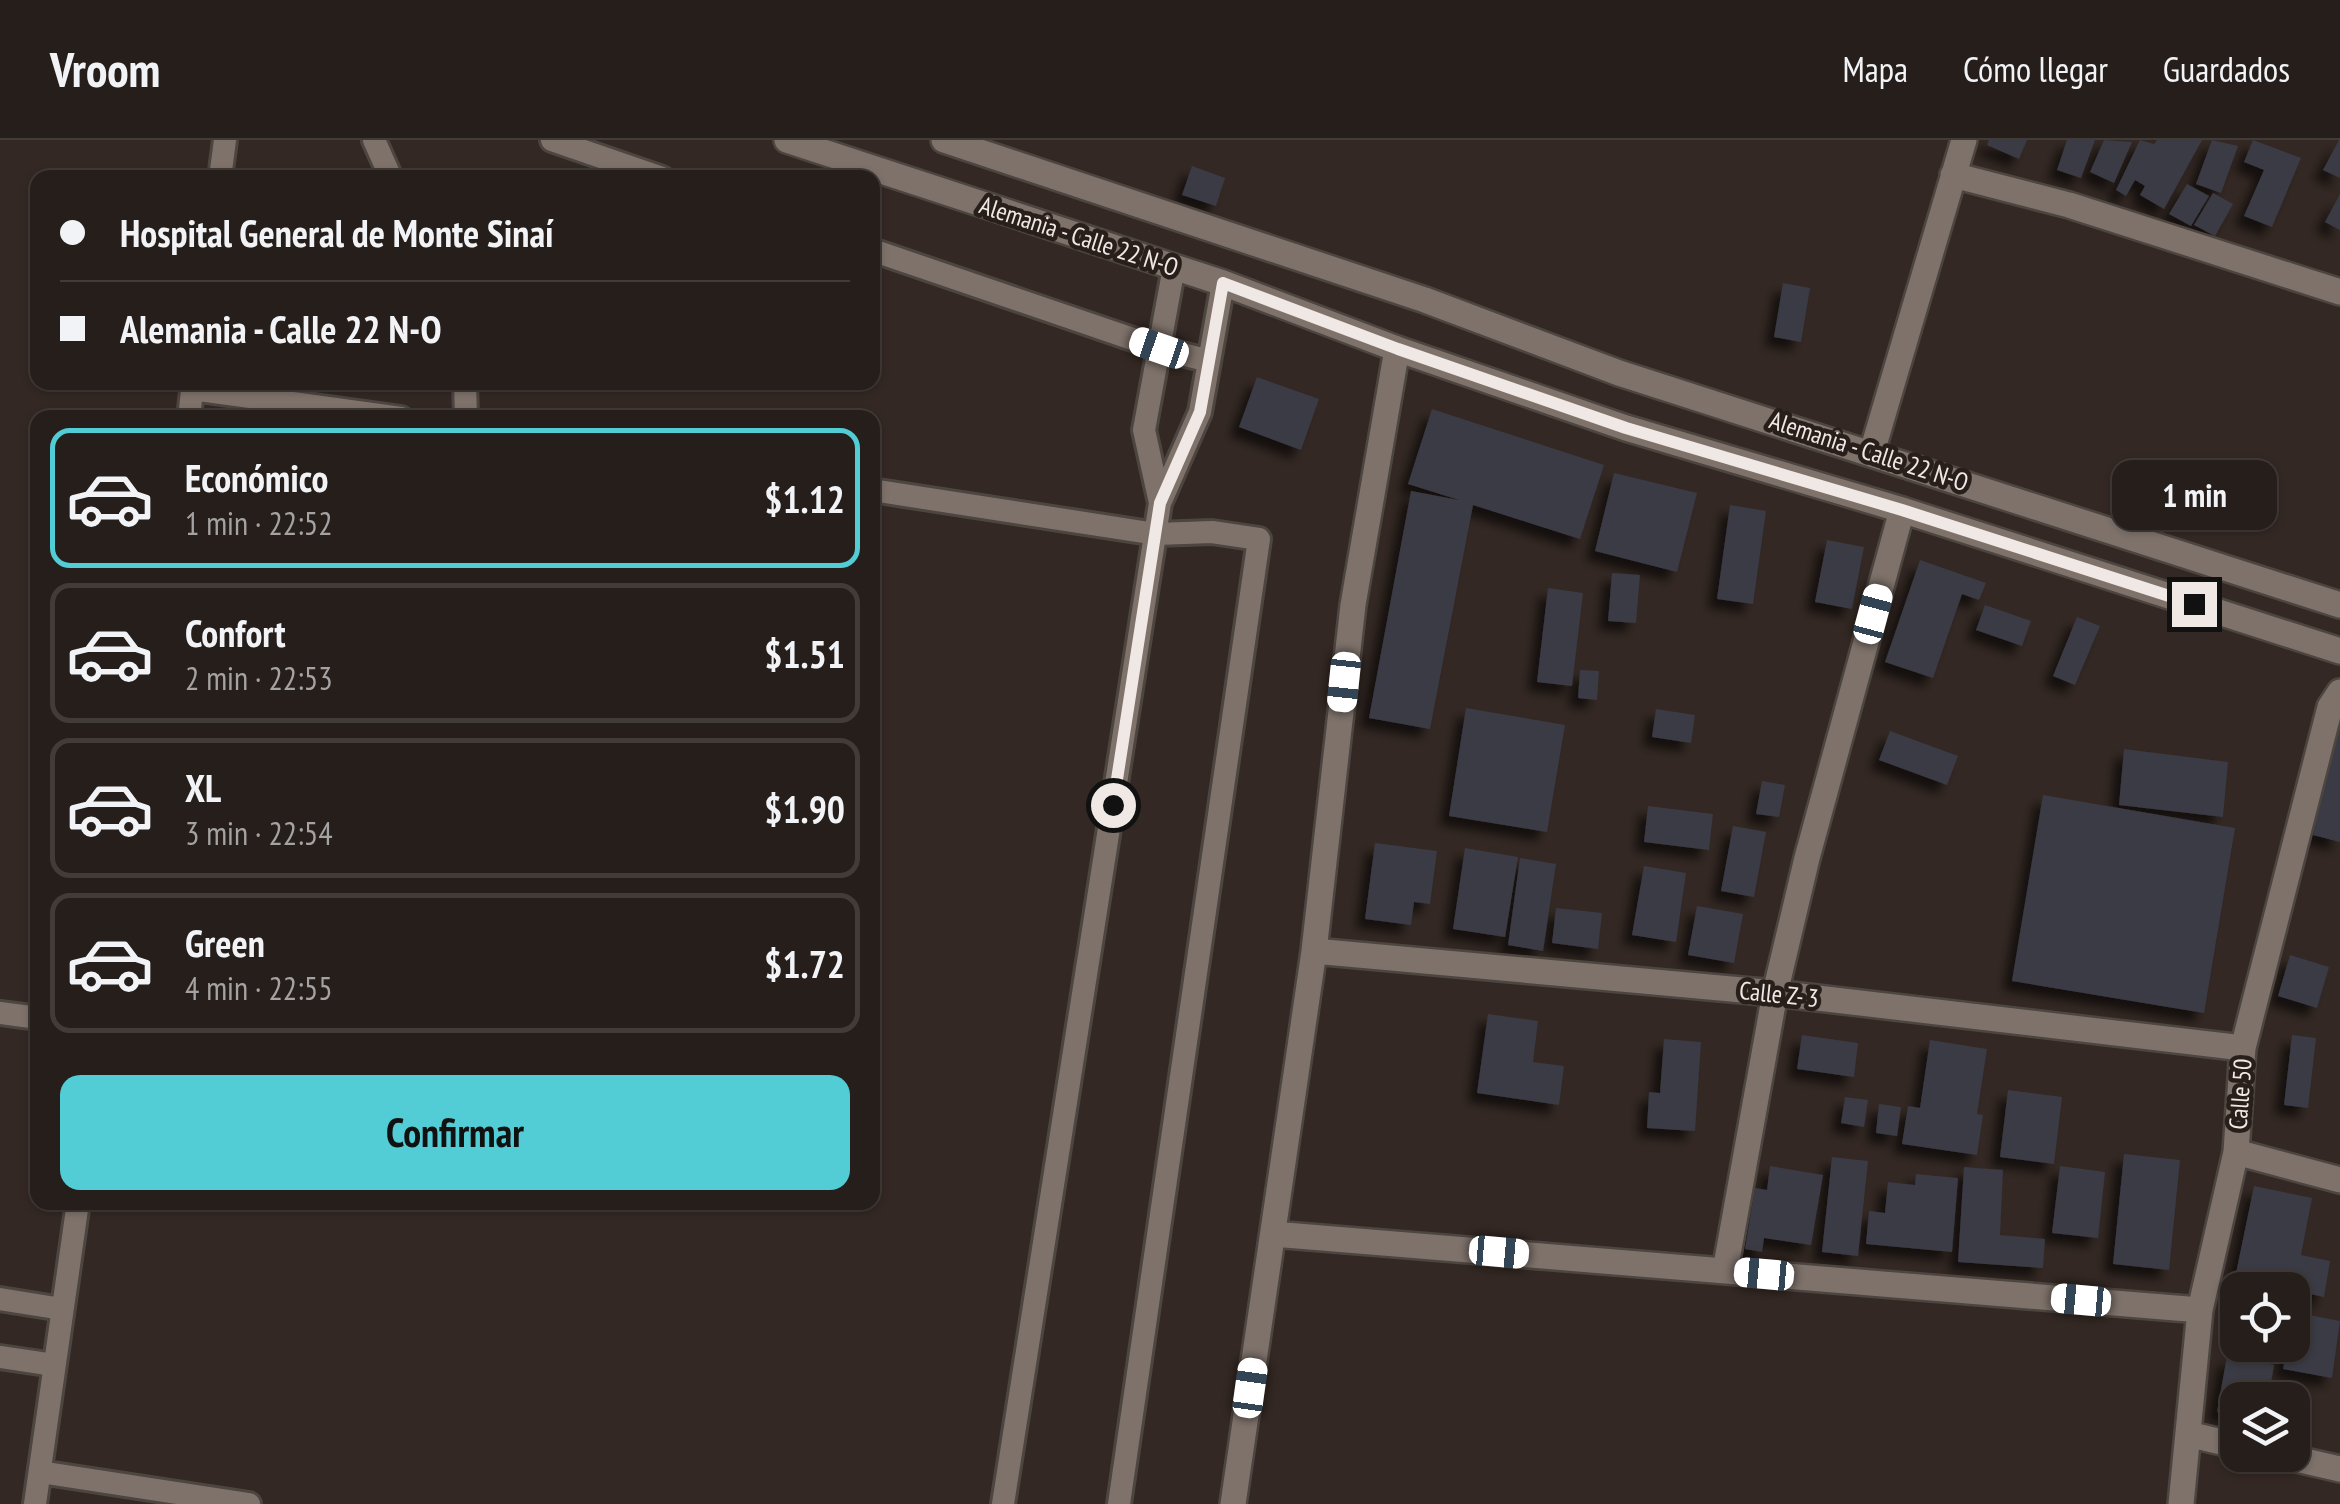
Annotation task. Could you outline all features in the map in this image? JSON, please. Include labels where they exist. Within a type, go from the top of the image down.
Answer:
[{"type":"street","name":"Alemania - Calle 22 N-O","points":[[787,140],[879,170]]},
{"type":"street","name":"Alemania - Calle 22 N-O","points":[[944,140],[1425,300],[1619,372],[2340,605]]},
{"type":"street","points":[[1872,452],[1964,140]]},
{"type":"street","name":"Alemania - Calle 22 N-O","points":[[880,170],[1174,266],[1626,428],[1902,510],[2340,651]]},
{"type":"street","points":[[1953,174],[2069,205],[2340,292]]},
{"type":"street","points":[[1234,1504],[1314,951],[1353,605],[1398,349]]},
{"type":"street","points":[[1725,1271],[1775,993],[1807,858],[1902,510]]},
{"type":"street","name":"Calle 50","points":[[2181,1504],[2200,1310],[2236,1152],[2243,1048],[2330,707],[2340,692]]},
{"type":"street","name":"Calle Z- 3","points":[[1314,951],[1775,993],[2243,1048]]},
{"type":"street","points":[[2236,1152],[2340,1180]]},
{"type":"street","points":[[1272,1234],[2200,1310]]},
{"type":"street","points":[[2188,1434],[2220,1442]]},
{"type":"street","points":[[2310,1462],[2340,1469]]},
{"type":"lane","points":[[221,170],[226,140]]},
{"type":"lane","points":[[374,140],[387,170]]},
{"type":"lane","points":[[552,140],[639,170]]},
{"type":"lane","points":[[880,253],[1159,348],[1209,361]]},
{"type":"lane","points":[[1160,503],[1144,430],[1174,266]]},
{"type":"lane","points":[[1003,1504],[1160,503],[1200,412],[1223,283]]},
{"type":"lane","points":[[218,390],[349,410]]},
{"type":"lane","points":[[880,491],[1156,534],[1212,532],[1258,539],[1119,1504]]},
{"type":"lane","points":[[0,1012],[30,1017]]},
{"type":"lane","points":[[35,1504],[77,1210]]},
{"type":"lane","points":[[0,1300],[62,1308]]},
{"type":"lane","points":[[0,1357],[54,1364]]},
{"type":"lane","points":[[40,1472],[248,1504]]},
{"type":"building","points":[[1989,140],[2027,140],[2019,159],[1987,145]]},
{"type":"building","points":[[2067,140],[2095,140],[2081,178],[2057,170]]},
{"type":"building","points":[[2104,140],[2132,142],[2114,183],[2090,172]]},
{"type":"building","points":[[2140,140],[2154,144],[2157,140],[2202,140],[2164,209],[2140,195],[2145,186],[2135,180],[2126,196],[2116,190]]},
{"type":"building","points":[[2212,140],[2238,146],[2221,193],[2196,184]]},
{"type":"building","points":[[2253,140],[2301,158],[2272,227],[2244,216],[2264,170],[2244,162]]},
{"type":"building","points":[[2340,140],[2340,178],[2323,170]]},
{"type":"building","points":[[1192,166],[1225,178],[1216,206],[1182,195]]},
{"type":"building","points":[[2187,184],[2209,196],[2191,226],[2169,214]]},
{"type":"building","points":[[2213,193],[2233,204],[2215,236],[2194,225]]},
{"type":"building","points":[[2340,194],[2340,230],[2325,222]]},
{"type":"building","points":[[1783,283],[1810,288],[1801,342],[1774,337]]},
{"type":"building","points":[[1257,377],[1319,399],[1301,450],[1239,427]]},
{"type":"building","points":[[1432,409],[1604,465],[1580,539],[1473,505],[1430,729],[1369,718],[1411,491],[1459,500],[1408,484]]},
{"type":"building","points":[[1614,473],[1697,493],[1677,572],[1595,551]]},
{"type":"building","points":[[1730,505],[1766,511],[1753,604],[1717,599]]},
{"type":"building","points":[[1827,540],[1864,547],[1852,609],[1815,602]]},
{"type":"building","points":[[1920,560],[1986,583],[1979,600],[1962,594],[1933,678],[1885,662]]},
{"type":"building","points":[[1612,573],[1640,575],[1636,623],[1608,621]]},
{"type":"building","points":[[1548,588],[1583,593],[1572,686],[1537,682]]},
{"type":"building","points":[[1985,605],[2031,621],[2022,646],[1976,630]]},
{"type":"building","points":[[2077,617],[2100,626],[2075,685],[2053,676]]},
{"type":"building","points":[[1580,670],[1599,671],[1597,700],[1578,698]]},
{"type":"building","points":[[1466,708],[1565,725],[1547,832],[1449,816]]},
{"type":"building","points":[[1656,709],[1695,715],[1691,743],[1652,737]]},
{"type":"building","points":[[2340,721],[2340,842],[2313,835]]},
{"type":"building","points":[[1890,731],[1958,756],[1947,785],[1879,760]]},
{"type":"building","points":[[2124,749],[2228,762],[2223,817],[2119,805]]},
{"type":"building","points":[[1762,781],[1785,785],[1779,817],[1756,814]]},
{"type":"building","points":[[2043,795],[2235,828],[2204,1013],[2012,981]]},
{"type":"building","points":[[1648,806],[1713,814],[1709,850],[1644,842]]},
{"type":"building","points":[[1733,826],[1766,832],[1754,897],[1721,891]]},
{"type":"building","points":[[1375,843],[1437,851],[1430,904],[1414,902],[1411,925],[1365,919]]},
{"type":"building","points":[[1465,848],[1518,857],[1505,937],[1453,929]]},
{"type":"building","points":[[1520,858],[1556,864],[1543,951],[1508,945]]},
{"type":"building","points":[[1644,866],[1686,873],[1676,942],[1632,935]]},
{"type":"building","points":[[1697,906],[1743,914],[1734,963],[1688,955]]},
{"type":"building","points":[[1556,908],[1602,913],[1598,949],[1552,943]]},
{"type":"building","points":[[2290,955],[2329,967],[2317,1008],[2278,996]]},
{"type":"building","points":[[1488,1014],[1538,1021],[1533,1062],[1564,1066],[1559,1105],[1477,1093]]},
{"type":"building","points":[[1802,1035],[1858,1043],[1854,1077],[1797,1069]]},
{"type":"building","points":[[2292,1035],[2316,1038],[2308,1108],[2284,1105]]},
{"type":"building","points":[[1664,1039],[1701,1042],[1695,1131],[1647,1128],[1649,1092],[1660,1093]]},
{"type":"building","points":[[1930,1040],[1987,1049],[1977,1114],[1983,1115],[1977,1155],[1902,1144],[1908,1106],[1920,1108]]},
{"type":"building","points":[[2008,1090],[2062,1097],[2054,1164],[2000,1157]]},
{"type":"building","points":[[1845,1097],[1868,1100],[1864,1127],[1841,1123]]},
{"type":"building","points":[[1879,1104],[1901,1107],[1897,1136],[1876,1133]]},
{"type":"building","points":[[2124,1154],[2180,1160],[2169,1270],[2113,1264]]},
{"type":"building","points":[[1832,1157],[1868,1161],[1858,1256],[1822,1252]]},
{"type":"building","points":[[1770,1166],[1823,1175],[1811,1245],[1764,1238],[1762,1252],[1745,1249],[1755,1188],[1767,1190]]},
{"type":"building","points":[[2060,1166],[2105,1172],[2098,1238],[2052,1233]]},
{"type":"building","points":[[1964,1167],[2003,1170],[2000,1235],[2045,1239],[2043,1268],[1958,1262]]},
{"type":"building","points":[[1916,1174],[1958,1178],[1952,1252],[1866,1244],[1869,1211],[1885,1213],[1888,1182],[1915,1185]]},
{"type":"building","points":[[2254,1186],[2312,1198],[2301,1255],[2330,1261],[2324,1297],[2310,1294],[2310,1272],[2236,1272]]},
{"type":"building","points":[[2310,1315],[2340,1321],[2332,1378],[2283,1369],[2284,1362],[2310,1362]]},
{"type":"building","points":[[2226,1362],[2274,1365],[2271,1382],[2222,1382]]},
{"type":"route","points":[[1113,805],[1160,503],[1200,412],[1223,283],[1626,428],[1902,510],[2194,604]]}]
